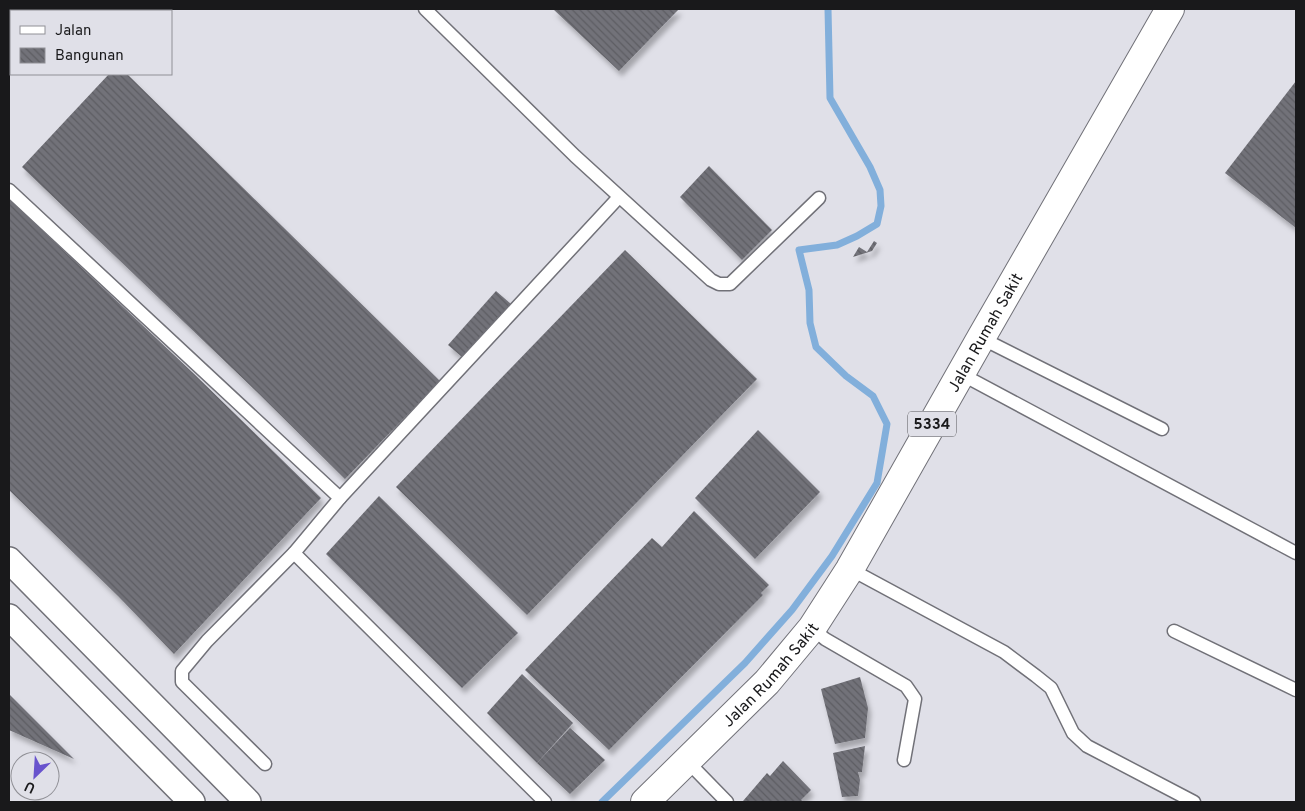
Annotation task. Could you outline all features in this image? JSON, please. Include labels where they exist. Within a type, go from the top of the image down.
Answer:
[{"type":"main road","name":"Jalan Rumah Sakit","points":[[645,802],[767,682],[812,628],[850,569],[1170,9]]},
{"type":"street","points":[[9,560],[248,802]]},
{"type":"street","points":[[9,617],[192,802]]},
{"type":"lane","points":[[426,9],[575,156],[711,280],[720,284],[730,284],[819,198]]},
{"type":"lane","points":[[9,190],[340,498]]},
{"type":"lane","points":[[265,764],[182,682],[182,671],[206,641],[294,552],[340,498],[619,197]]},
{"type":"lane","points":[[981,338],[1162,429]]},
{"type":"lane","points":[[960,374],[1296,553]]},
{"type":"lane","points":[[294,552],[537,800]]},
{"type":"lane","points":[[850,569],[1004,652],[1051,688],[1073,733],[1087,746],[1194,802]]},
{"type":"lane","points":[[812,628],[825,638],[906,686],[915,699],[904,760]]},
{"type":"lane","points":[[1174,631],[1296,690]]},
{"type":"lane","points":[[687,761],[727,802]]},
{"type":"building","points":[[9,9],[30,9],[10,10],[9,31]]},
{"type":"building","points":[[553,9],[679,9],[619,71]]},
{"type":"building","points":[[108,75],[128,75],[440,381],[345,479],[22,167]]},
{"type":"building","points":[[1296,81],[1296,228],[1225,173]]},
{"type":"building","points":[[709,166],[772,230],[742,260],[680,197]]},
{"type":"building","points":[[9,199],[192,372],[321,498],[174,654],[118,596],[9,490]]},
{"type":"building","points":[[874,241],[877,243],[872,251],[853,257],[859,247],[867,252]]},
{"type":"building","points":[[625,250],[757,379],[527,615],[396,487]]},
{"type":"building","points":[[496,291],[511,304],[462,357],[448,345]]},
{"type":"building","points":[[758,430],[820,492],[755,559],[695,498]]},
{"type":"building","points":[[379,496],[518,633],[462,688],[326,554]]},
{"type":"building","points":[[694,511],[769,585],[761,593],[763,595],[609,750],[525,670],[652,538],[662,547]]},
{"type":"building","points":[[522,674],[573,723],[537,763],[487,713]]},
{"type":"building","points":[[860,677],[868,708],[865,738],[835,744],[821,689]]},
{"type":"building","points":[[9,694],[74,759],[60,753],[60,751],[9,730]]},
{"type":"building","points":[[570,728],[605,760],[570,794],[537,763]]},
{"type":"building","points":[[865,746],[862,772],[858,772],[860,780],[858,796],[842,797],[833,753]]},
{"type":"building","points":[[783,761],[811,790],[801,800],[804,802],[743,801],[767,773],[770,776]]},
{"type":"waterway","points":[[602,802],[745,663],[792,610],[832,556],[877,483],[887,424],[873,396],[846,376],[816,347],[810,323],[809,290],[799,250],[837,245],[857,236],[877,224],[881,206],[880,190],[870,167],[830,98],[828,9]]}]
